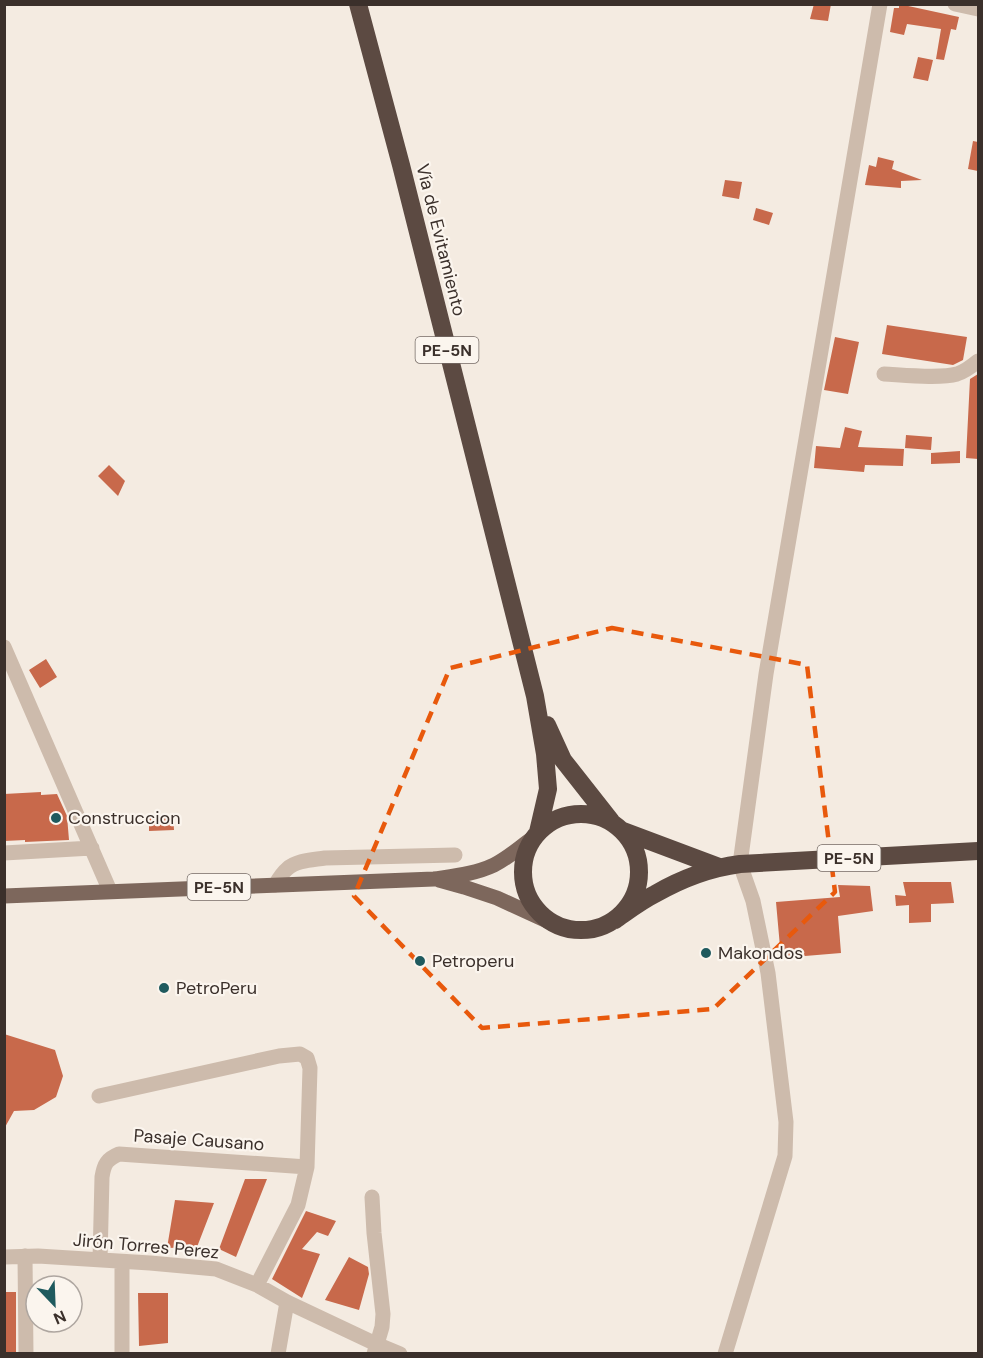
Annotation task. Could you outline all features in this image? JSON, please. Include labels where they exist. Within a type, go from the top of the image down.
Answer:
[{"type":"highway","name":"Vía de Evitamiento","points":[[358,4],[535,696],[545,754],[548,789],[536,835]]},
{"type":"highway","name":"Vía de Evitamiento","points":[[535,696],[563,760],[617,827]]},
{"type":"highway","points":[[573,814],[594,815],[617,827],[634,848],[639,867],[638,887],[629,906],[615,920],[587,931],[558,926],[543,917],[531,904],[524,888],[522,871],[525,854],[536,835],[554,820],[573,814]]},
{"type":"highway","name":"PE-5N","points":[[617,827],[719,867]]},
{"type":"highway","name":"PE-5N","points":[[615,920],[653,894],[682,880],[719,867],[978,851]]},
{"type":"main road","name":"PE-5N","points":[[4,896],[434,879],[493,866],[536,835]]},
{"type":"main road","name":"PE-5N","points":[[434,879],[497,898],[558,926]]},
{"type":"street","points":[[725,1353],[785,1156],[786,1122],[768,973],[753,901],[740,864],[766,674],[880,4]]},
{"type":"street","points":[[955,4],[978,9]]},
{"type":"street","points":[[884,374],[938,376],[956,374],[968,369],[978,361]]},
{"type":"street","points":[[4,646],[110,891]]},
{"type":"street","points":[[4,853],[92,848]]},
{"type":"street","points":[[275,885],[287,868],[298,862],[325,858],[455,855]]},
{"type":"street","points":[[99,1096],[279,1056],[300,1054],[307,1058],[310,1068],[307,1167],[298,1205],[257,1285]]},
{"type":"street","name":"Pasaje Causano","points":[[100,1260],[102,1177],[103,1166],[109,1158],[119,1154],[307,1167]]},
{"type":"street","points":[[372,1197],[383,1314],[382,1327],[375,1349]]},
{"type":"street","points":[[25,1256],[26,1353]]},
{"type":"street","name":"Jirón Torres Perez","points":[[4,1257],[25,1256],[159,1263],[216,1269],[257,1285],[375,1349],[400,1353]]},
{"type":"street","points":[[122,1262],[122,1353]]},
{"type":"street","points":[[278,1353],[287,1302]]},
{"type":"highlighted area","points":[[612,628],[807,665],[835,892],[713,1009],[482,1028],[354,896],[450,668]]},
{"type":"building","points":[[814,4],[831,4],[828,21],[810,19]]},
{"type":"building","points":[[899,4],[959,17],[956,30],[951,29],[944,60],[936,59],[941,29],[907,24],[904,35],[890,32],[894,8],[899,8]]},
{"type":"building","points":[[918,57],[933,60],[928,81],[913,78]]},
{"type":"building","points":[[973,141],[978,142],[978,171],[968,169]]},
{"type":"building","points":[[878,157],[894,161],[892,169],[922,180],[901,181],[901,188],[865,185],[869,165],[876,167]]},
{"type":"building","points":[[725,180],[742,182],[739,199],[722,196]]},
{"type":"building","points":[[756,208],[773,213],[769,225],[753,220]]},
{"type":"building","points":[[887,325],[967,337],[963,360],[953,365],[882,354]]},
{"type":"building","points":[[835,337],[859,342],[848,394],[824,390]]},
{"type":"building","points":[[978,374],[978,459],[966,458],[970,379]]},
{"type":"building","points":[[845,427],[862,431],[858,447],[904,449],[903,466],[865,465],[864,472],[814,468],[816,446],[840,448]]},
{"type":"building","points":[[906,435],[932,437],[931,450],[905,448]]},
{"type":"building","points":[[960,451],[960,463],[931,464],[931,453]]},
{"type":"building","points":[[109,465],[125,481],[118,496],[98,476]]},
{"type":"building","points":[[46,659],[57,677],[40,688],[29,670]]},
{"type":"building","points":[[41,792],[41,795],[57,794],[67,816],[69,840],[4,841],[4,794]]},
{"type":"building","name":"Construccion","points":[[173,816],[174,830],[149,831],[149,817]]},
{"type":"building","points":[[903,882],[951,882],[954,903],[931,904],[931,922],[909,923],[909,905],[896,906],[895,895],[906,896]]},
{"type":"building","points":[[838,885],[870,886],[873,911],[838,916],[841,953],[781,958],[776,902],[840,897]]},
{"type":"building","points":[[4,1034],[55,1050],[63,1076],[56,1097],[34,1110],[14,1111],[4,1129]]},
{"type":"building","points":[[245,1179],[267,1179],[236,1257],[219,1249]]},
{"type":"building","points":[[175,1200],[214,1203],[197,1247],[167,1248]]},
{"type":"building","points":[[306,1211],[336,1221],[328,1236],[317,1232],[302,1249],[320,1254],[302,1298],[272,1279]]},
{"type":"building","points":[[349,1257],[368,1267],[369,1274],[359,1310],[325,1300]]},
{"type":"building","points":[[4,1292],[16,1292],[16,1353],[4,1353]]},
{"type":"building","points":[[138,1293],[168,1293],[168,1343],[139,1346]]},
{"type":"place","name":"Construccion","points":[[56,818]]},
{"type":"place","name":"Makondos","points":[[706,953]]},
{"type":"place","name":"Petroperu","points":[[420,961]]},
{"type":"place","name":"PetroPeru","points":[[164,988]]}]
